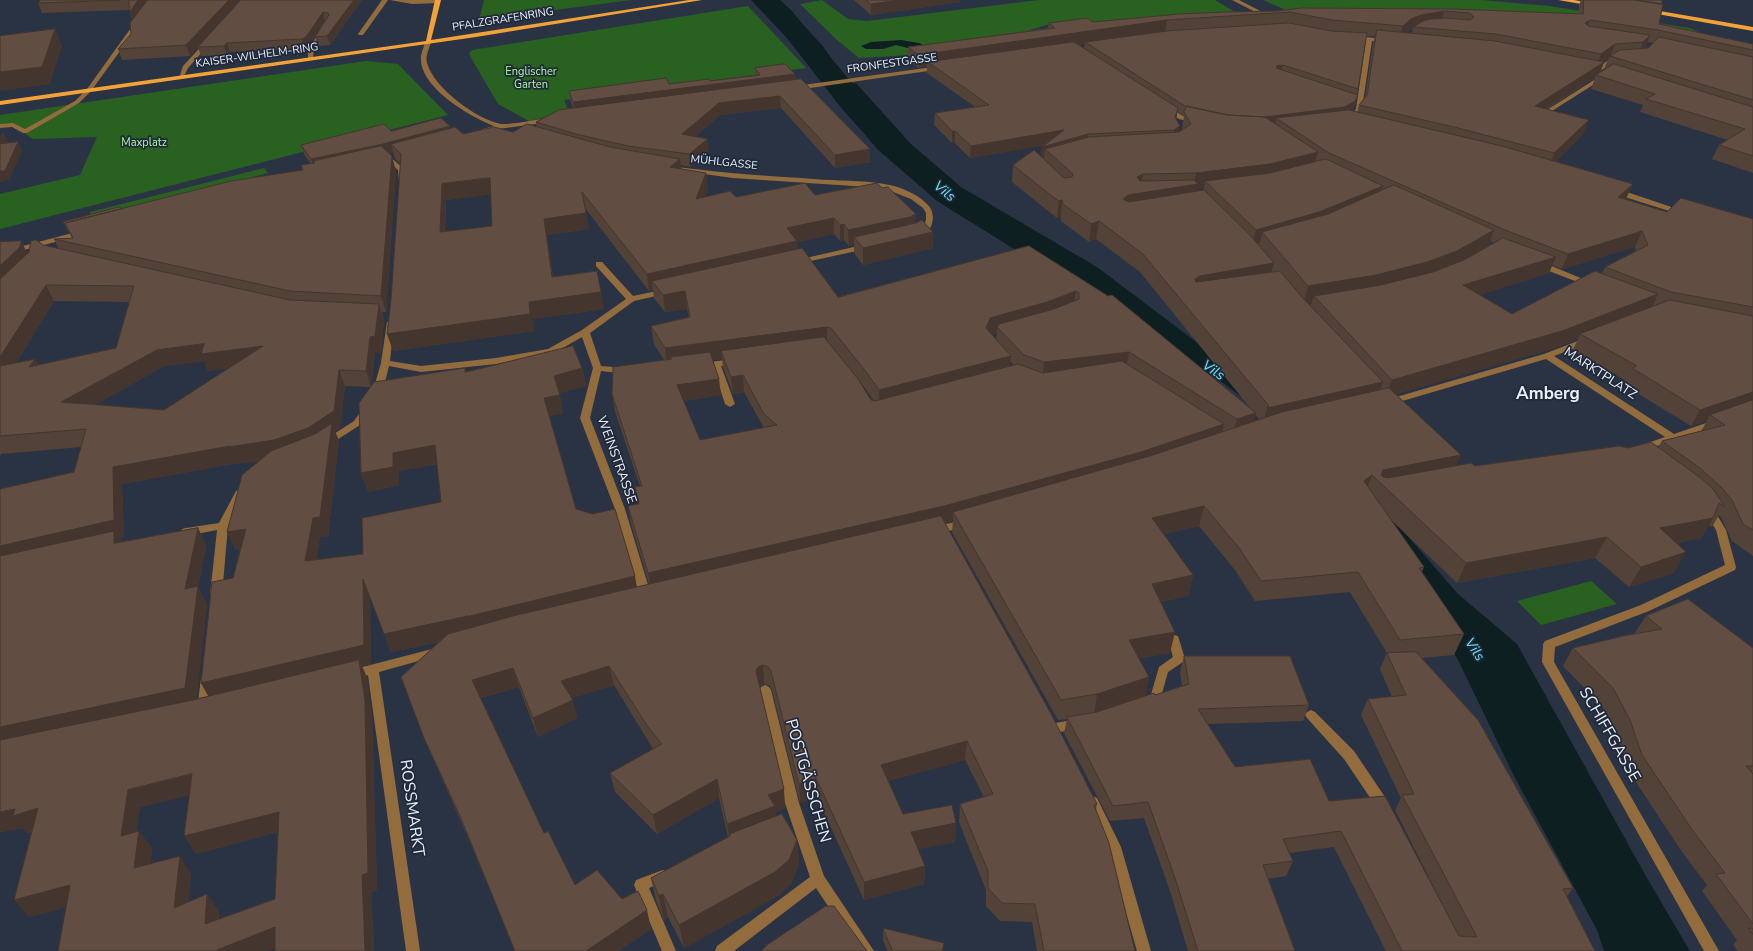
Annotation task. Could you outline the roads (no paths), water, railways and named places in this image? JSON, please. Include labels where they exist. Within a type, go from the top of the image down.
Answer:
[{"type":"main road","points":[[428,42],[438,0]]},
{"type":"main road","name":"PFALZGRAFENRING","points":[[428,42],[699,0]]},
{"type":"main road","points":[[1561,0],[1602,5]]},
{"type":"main road","points":[[1640,10],[1753,29]]},
{"type":"main road","name":"KAISER-WILHELM-RING","points":[[0,102],[428,42]]},
{"type":"street","points":[[0,126],[12,124],[25,132],[77,102],[89,90],[154,0]]},
{"type":"street","points":[[361,34],[386,0]]},
{"type":"street","points":[[393,0],[412,2],[438,0]]},
{"type":"street","points":[[1235,0],[1269,17]]},
{"type":"street","points":[[310,58],[312,50],[327,23]]},
{"type":"street","points":[[181,77],[185,67],[211,38]]},
{"type":"street","points":[[1349,38],[1395,42]]},
{"type":"street","points":[[1349,118],[1359,109],[1369,40]]},
{"type":"street","points":[[428,42],[423,58],[424,63],[434,82],[448,96],[463,108],[483,120],[520,131]]},
{"type":"street","points":[[1542,115],[1608,74],[1594,70],[1613,59],[1626,59]]},
{"type":"street","name":"FRONFESTGASSE","points":[[792,89],[947,67]]},
{"type":"street","points":[[1353,101],[1360,103]]},
{"type":"street","points":[[1162,106],[1180,120],[1203,123]]},
{"type":"street","points":[[481,131],[501,126],[554,120]]},
{"type":"street","points":[[387,157],[401,169],[400,191]]},
{"type":"street","name":"MÜHLGASSE","points":[[666,167],[733,176],[884,186],[905,193],[919,201],[927,208],[930,219],[926,229],[912,236]]},
{"type":"street","points":[[1609,190],[1692,215]]},
{"type":"street","points":[[0,254],[36,248],[89,231]]},
{"type":"street","points":[[790,263],[874,244]]},
{"type":"street","points":[[36,248],[48,253]]},
{"type":"street","points":[[1531,261],[1602,288]]},
{"type":"street","points":[[599,264],[631,299]]},
{"type":"street","points":[[385,363],[421,369],[496,361],[551,351],[585,332],[631,299],[676,289]]},
{"type":"street","points":[[318,448],[357,424],[377,394],[385,363],[387,317]]},
{"type":"street","points":[[585,332],[597,368],[634,371]]},
{"type":"street","points":[[1547,356],[1596,336]]},
{"type":"street","name":"MARKTPLATZ","points":[[1385,404],[1547,356],[1672,437]]},
{"type":"street","points":[[694,367],[746,360]]},
{"type":"street","points":[[716,364],[730,404]]},
{"type":"street","name":"WEINSTRASSE","points":[[597,368],[584,418],[620,509],[646,598]]},
{"type":"street","points":[[1644,459],[1634,451],[1722,421]]},
{"type":"street","points":[[215,603],[223,526],[243,486],[249,482]]},
{"type":"street","name":"SCHIFFGASSE","points":[[1701,502],[1707,507],[1721,530],[1731,567],[1667,599],[1549,644],[1548,662],[1712,951]]},
{"type":"street","points":[[925,533],[946,532],[975,520]]},
{"type":"street","points":[[173,533],[223,526]]},
{"type":"street","points":[[1667,599],[1678,608]]},
{"type":"street","points":[[1140,706],[1155,701],[1163,670],[1179,659],[1174,639]]},
{"type":"street","points":[[342,678],[449,648]]},
{"type":"street","points":[[203,711],[208,665]]},
{"type":"street","name":"ROSSMARKT","points":[[372,670],[414,951]]},
{"type":"street","name":"POSTGÄSSCHEN","points":[[765,690],[792,803],[818,879],[867,951]]},
{"type":"street","points":[[188,715],[219,708]]},
{"type":"street","points":[[1047,715],[1061,742]]},
{"type":"street","points":[[1311,715],[1349,755],[1383,805],[1390,819]]},
{"type":"street","points":[[1054,728],[1088,722]]},
{"type":"street","points":[[1086,791],[1114,847],[1144,951]]},
{"type":"street","points":[[785,829],[799,824]]},
{"type":"street","points":[[669,951],[641,885],[677,871]]},
{"type":"street","points":[[722,951],[818,879]]},
{"type":"water","points":[[751,0],[779,0],[822,45],[839,69],[815,72],[786,37]]},
{"type":"water","points":[[901,40],[919,43],[927,47],[912,49],[896,45],[883,49],[866,49],[861,46],[871,42]]},
{"type":"water","points":[[856,83],[911,144],[961,187],[1097,267],[1244,378],[1394,520],[1457,593],[1517,644],[1647,878],[1690,951],[1604,951],[1597,930],[1514,776],[1458,660],[1422,598],[1268,419],[1215,377],[1175,354],[1112,310],[937,201],[877,149],[827,88]]},
{"type":"waterway","name":"Vils","points":[[766,0],[782,16],[867,119],[883,135]]},
{"type":"district","name":"Amberg","points":[[1548,395]]},
{"type":"park label","name":"Englischer Garten","points":[[531,78]]},
{"type":"park label","name":"Maxplatz","points":[[144,143]]}]
